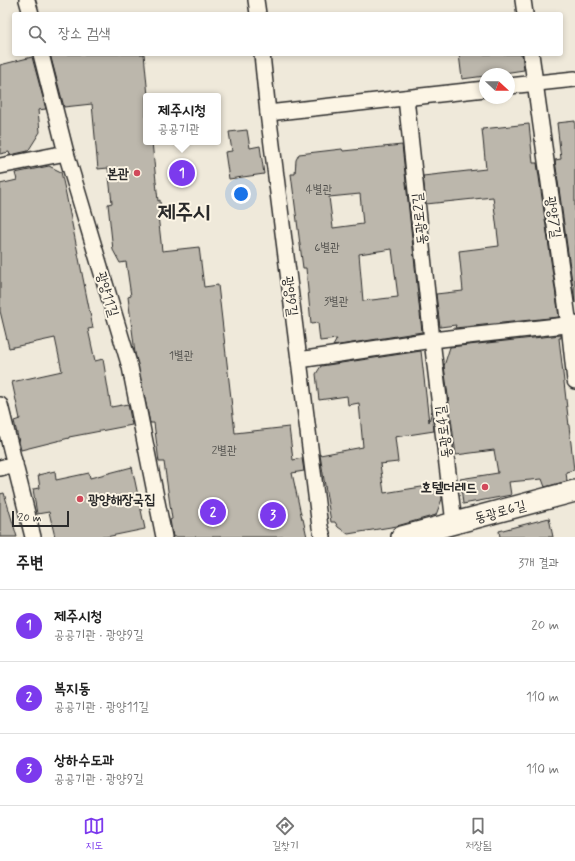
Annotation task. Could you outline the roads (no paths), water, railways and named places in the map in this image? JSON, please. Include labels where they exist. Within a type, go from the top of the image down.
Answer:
[{"type":"street","points":[[27,0],[30,12]]},
{"type":"street","points":[[256,0],[258,12]]},
{"type":"street","points":[[523,0],[525,12]]},
{"type":"street","name":"광양11길","points":[[42,56],[66,153],[130,367],[164,537]]},
{"type":"street","name":"광양9길","points":[[262,56],[320,527],[323,537]]},
{"type":"street","name":"광양7길","points":[[531,56],[572,325],[575,381]]},
{"type":"street","points":[[515,85],[575,79]]},
{"type":"street","points":[[268,113],[479,90]]},
{"type":"street","name":"동광로2길","points":[[406,98],[432,340]]},
{"type":"street","points":[[0,166],[66,153]]},
{"type":"street","points":[[299,360],[432,340],[572,325]]},
{"type":"street","name":"동광로4길","points":[[432,340],[454,523]]},
{"type":"street","points":[[0,405],[33,537]]},
{"type":"street","points":[[0,468],[15,464]]},
{"type":"street","name":"동광로6길","points":[[402,537],[575,491]]},
{"type":"place","name":"본관","points":[[137,173]]},
{"type":"place","name":"제주시청","points":[[182,173]]},
{"type":"place","name":"호텔더레드","points":[[485,487]]},
{"type":"place","name":"광양해장국집","points":[[80,499]]},
{"type":"place","name":"복지동","points":[[213,512]]},
{"type":"place","name":"상하수도과","points":[[273,515]]},
{"type":"district","name":"제주시","points":[[184,211]]}]
